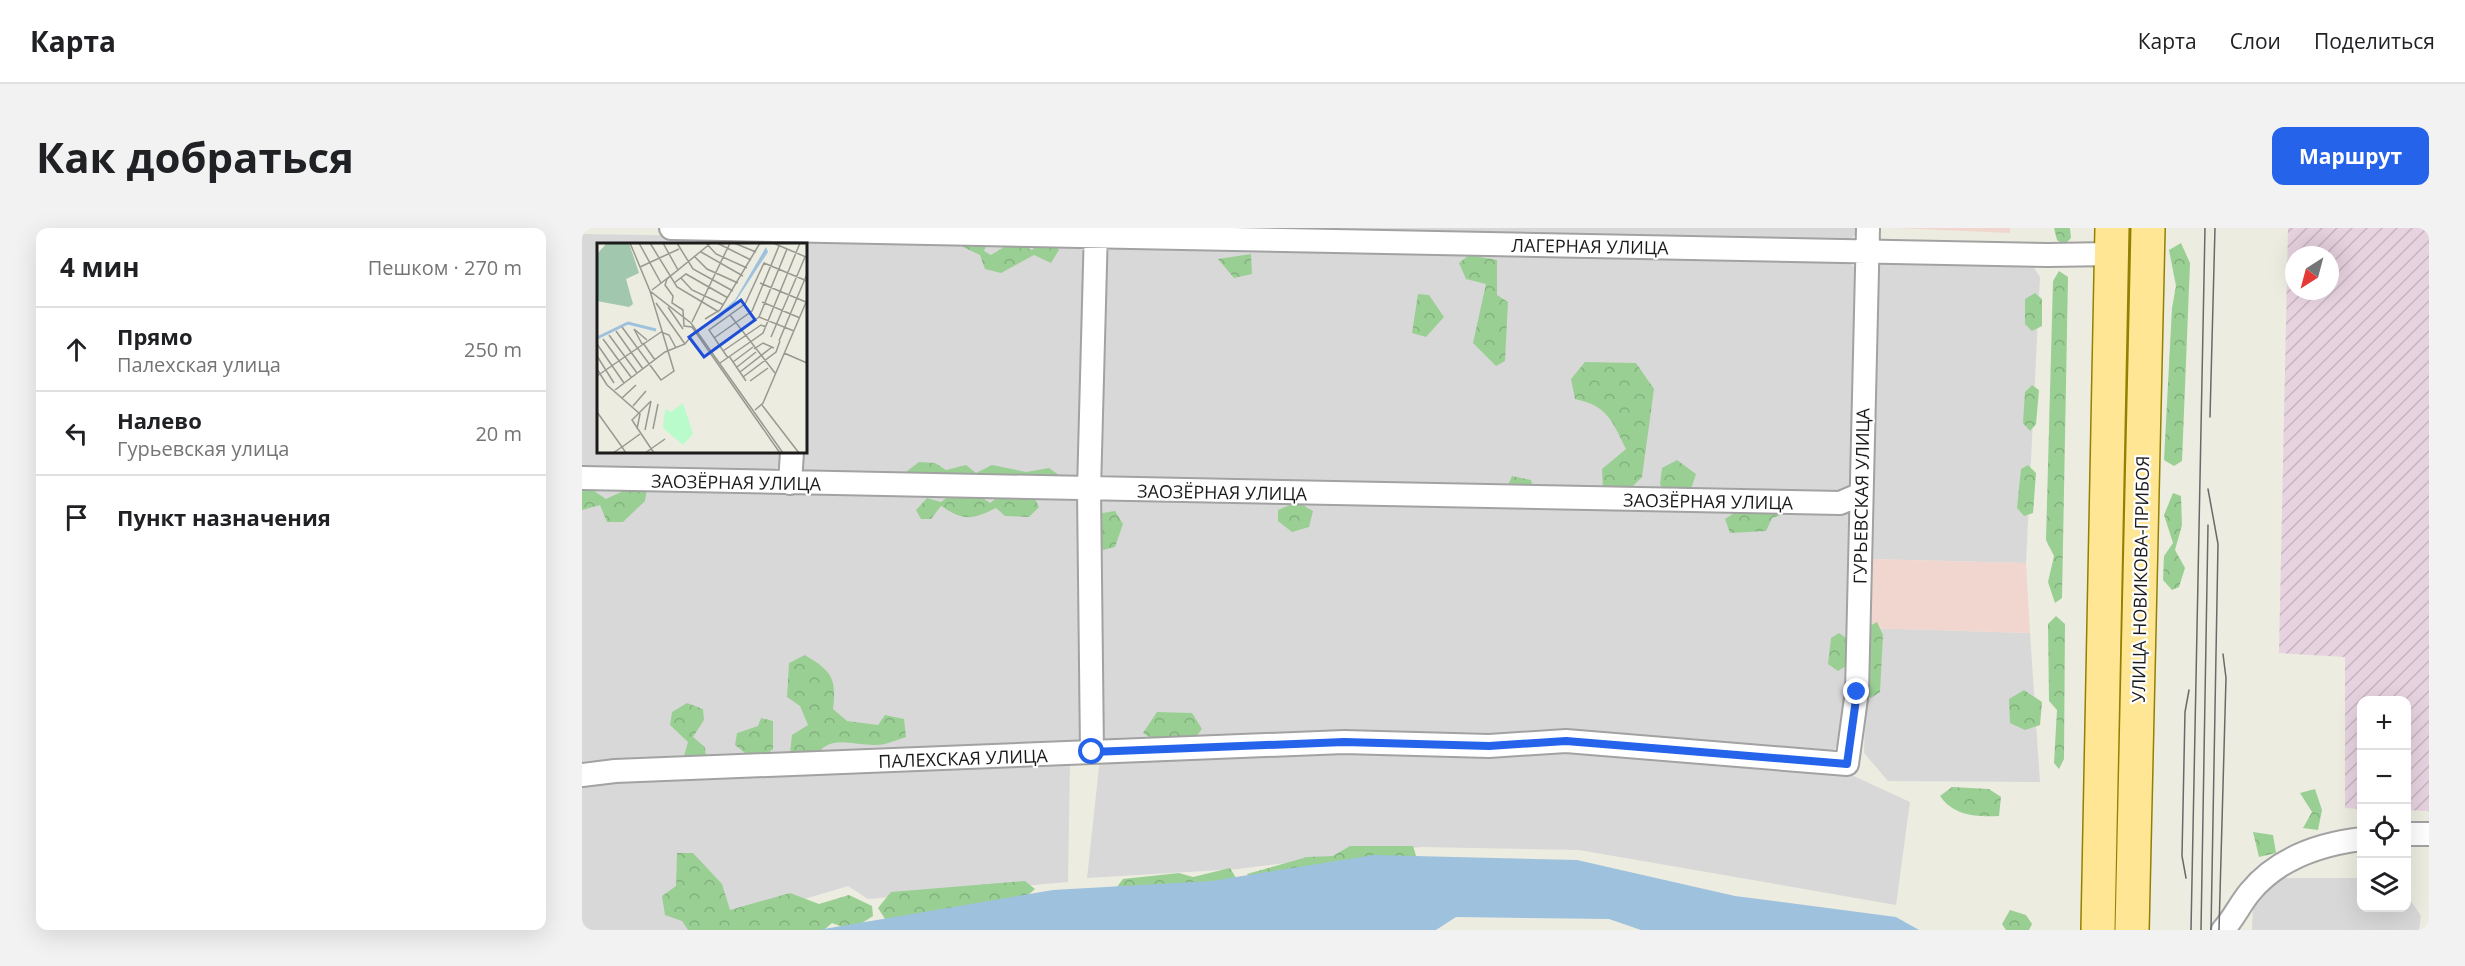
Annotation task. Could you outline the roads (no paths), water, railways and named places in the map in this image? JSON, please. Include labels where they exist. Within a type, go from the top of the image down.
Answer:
[{"type":"main road","name":"УЛИЦА НОВИКОВА-ПРИБОЯ","points":[[2132,930],[2148,228]]},
{"type":"main road","name":"УЛИЦА НОВИКОВА-ПРИБОЯ","points":[[2098,930],[2112,241]]},
{"type":"street","name":"ЛАГЕРНАЯ УЛИЦА","points":[[671,228],[800,234],[1096,232],[1868,252],[2112,241]]},
{"type":"street","name":"ГУРЬЕВСКАЯ УЛИЦА","points":[[1847,764],[1857,692],[1868,228]]},
{"type":"street","points":[[1092,752],[1089,490],[1096,232]]},
{"type":"street","points":[[790,483],[792,453]]},
{"type":"street","name":"ЗАОЗЁРНАЯ УЛИЦА","points":[[582,478],[1089,490],[1840,503],[1861,494]]},
{"type":"street","name":"ПАЛЕХСКАЯ УЛИЦА","points":[[582,775],[615,771],[1344,742],[1489,746],[1566,741],[1847,764]]},
{"type":"street","points":[[2411,834],[2429,834]]},
{"type":"street","points":[[2223,930],[2251,890],[2291,858],[2329,843],[2357,840]]},
{"type":"water","points":[[1374,855],[1577,860],[1735,896],[1896,917],[1919,930],[1641,930],[1609,919],[1456,917],[1436,930],[818,930],[1053,890],[1211,881]]},
{"type":"tram line","points":[[2191,930],[2205,228]]},
{"type":"tram line","points":[[2210,417],[2215,228]]},
{"type":"tram line","points":[[2208,489],[2218,544],[2211,930]]},
{"type":"tram line","points":[[2201,930],[2208,525]]},
{"type":"tram line","points":[[2219,930],[2226,678],[2223,654]]},
{"type":"tram line","points":[[2186,878],[2182,856],[2185,712],[2189,690]]}]
